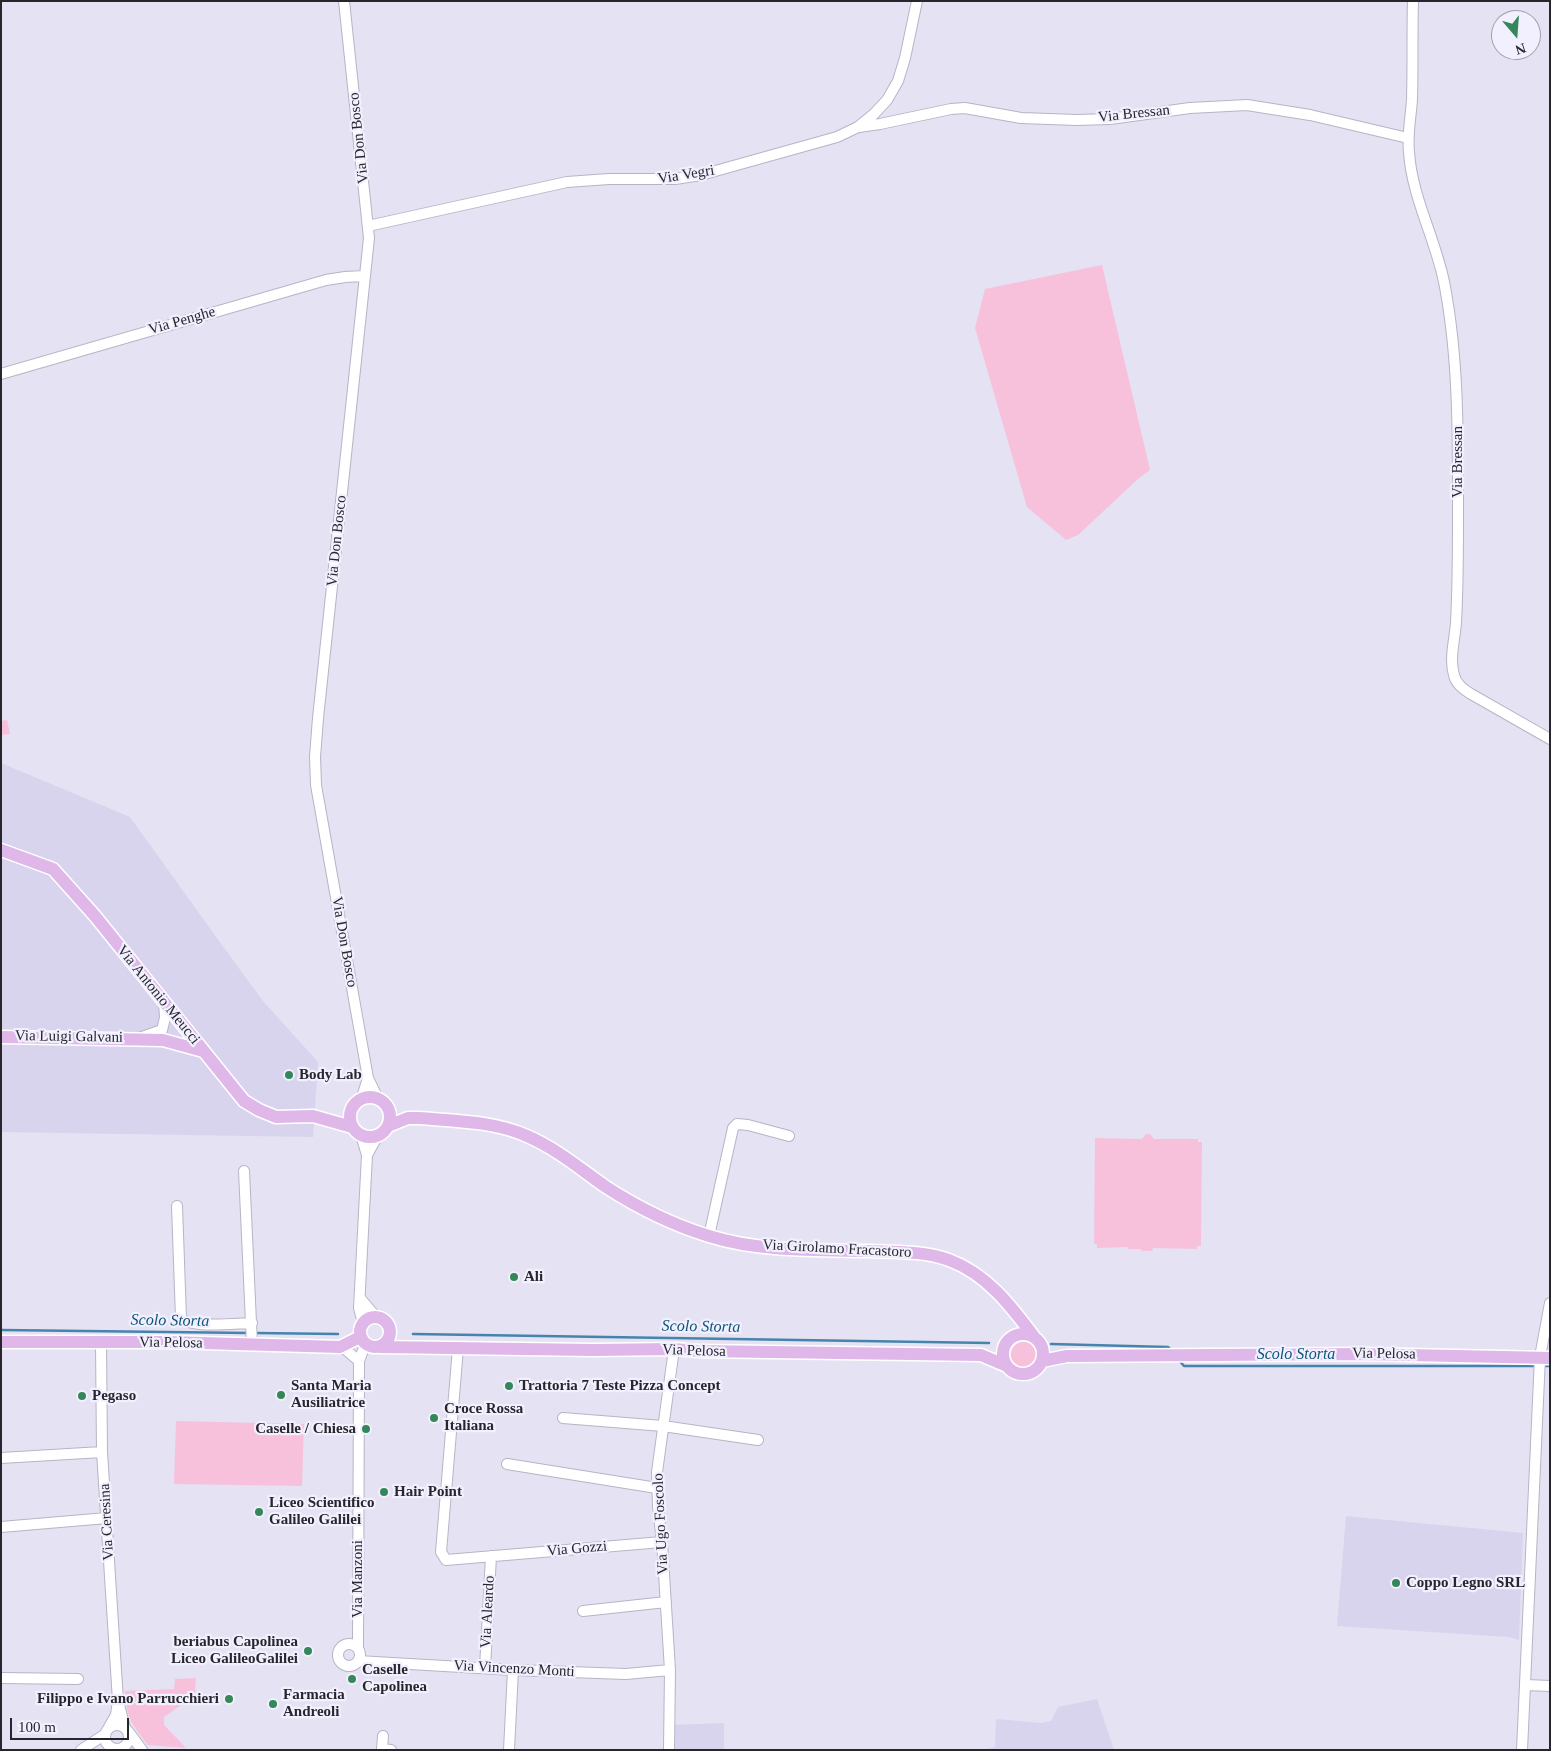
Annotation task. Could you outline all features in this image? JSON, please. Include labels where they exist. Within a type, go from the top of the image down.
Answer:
[{"type":"main road","name":"Via Antonio Meucci","points":[[1,850],[53,869],[95,916],[244,1101],[276,1117],[322,1118],[352,1110]]},
{"type":"main road","name":"Via Luigi Galvani","points":[[1,1037],[136,1038],[163,1040],[203,1051]]},
{"type":"main road","points":[[361,1100],[372,1098],[383,1103]]},
{"type":"main road","name":"Via Don Bosco","points":[[352,1110],[361,1100]]},
{"type":"main road","name":"Via Don Bosco","points":[[383,1103],[390,1120],[388,1126]]},
{"type":"main road","name":"Via Girolamo Fracastoro","points":[[383,1103],[396,1114],[408,1118],[490,1125],[525,1135],[556,1150],[607,1187],[646,1210],[709,1236],[802,1250],[912,1252],[948,1259],[974,1271],[998,1292],[1039,1342]]},
{"type":"main road","points":[[352,1110],[350,1116],[357,1131],[372,1137],[378,1135],[388,1126]]},
{"type":"main road","name":"Via Antonio Meucci","points":[[322,1118],[357,1131]]},
{"type":"main road","name":"Via Girolamo Fracastoro","points":[[388,1126],[408,1118]]},
{"type":"main road","points":[[1007,1366],[1004,1359],[1013,1326],[1008,1304]]},
{"type":"main road","points":[[390,1332],[387,1341],[380,1347],[375,1348],[363,1341],[359,1332],[363,1323],[371,1318],[381,1318],[387,1324],[390,1332],[407,1348]]},
{"type":"main road","name":"Via Pelosa","points":[[1,1342],[101,1342],[252,1333],[340,1347]]},
{"type":"main road","name":"Via Pelosa","points":[[981,1355],[1023,1334],[1067,1356]]},
{"type":"main road","points":[[340,1347],[363,1341]]},
{"type":"main road","points":[[1039,1342],[1042,1361]]},
{"type":"main road","name":"Via Pelosa","points":[[380,1347],[593,1350],[674,1349],[698,1351],[981,1355],[1023,1374],[1035,1371],[1042,1361],[1067,1356],[1361,1354],[1542,1362]]},
{"type":"street","name":"Via Don Bosco","points":[[344,1],[369,238],[315,757],[316,785],[368,1078],[383,1103]]},
{"type":"street","name":"Via Vegri","points":[[368,226],[567,182],[609,179],[674,179],[701,175],[837,137],[858,127],[887,100],[898,81],[906,58],[917,1]]},
{"type":"street","name":"Via Bressan","points":[[1413,1],[1412,101],[1408,138],[1410,168],[1436,246],[1446,288],[1458,414],[1458,533],[1453,674],[1460,687],[1550,739]]},
{"type":"street","name":"Via Bressan","points":[[858,127],[958,108],[1021,118],[1077,120],[1110,119],[1190,108],[1247,105],[1310,115],[1408,138]]},
{"type":"street","name":"Via Penghe","points":[[1,374],[326,280],[344,276],[365,276]]},
{"type":"street","name":"Via Luigi Galvani","points":[[136,1038],[162,1030],[165,1018],[164,1001]]},
{"type":"street","name":"Via Don Bosco","points":[[361,1100],[368,1078]]},
{"type":"street","points":[[709,1236],[734,1128],[737,1124],[789,1136]]},
{"type":"street","points":[[357,1131],[367,1155],[360,1298],[363,1323]]},
{"type":"street","points":[[367,1155],[378,1135]]},
{"type":"street","points":[[177,1206],[181,1318],[184,1322],[252,1333],[244,1171]]},
{"type":"street","points":[[360,1298],[376,1317]]},
{"type":"street","points":[[1522,1750],[1542,1362],[1550,1303]]},
{"type":"street","points":[[340,1347],[359,1361],[363,1341]]},
{"type":"street","name":"Via Ceresina","points":[[101,1342],[102,1452],[118,1701],[126,1730],[142,1750]]},
{"type":"street","name":"Via Gozzi","points":[[458,1348],[441,1552],[446,1560],[662,1542]]},
{"type":"street","name":"Via Ugo Foscolo","points":[[669,1750],[670,1670],[657,1472],[674,1349]]},
{"type":"street","name":"Via Manzoni","points":[[358,1648],[359,1361]]},
{"type":"street","points":[[563,1418],[663,1426],[758,1440]]},
{"type":"street","points":[[1,1458],[102,1452]]},
{"type":"street","points":[[507,1464],[657,1488]]},
{"type":"street","points":[[1,1527],[107,1518]]},
{"type":"street","name":"Via Aleardo","points":[[485,1668],[491,1556]]},
{"type":"street","points":[[583,1611],[666,1602]]},
{"type":"street","points":[[346,1644],[352,1644],[358,1648],[360,1654],[358,1661],[348,1666],[339,1660],[339,1650],[346,1644],[358,1634]]},
{"type":"street","name":"Via Vincenzo Monti","points":[[358,1661],[626,1674],[670,1670]]},
{"type":"street","points":[[509,1750],[513,1670]]},
{"type":"street","points":[[1,1678],[78,1679]]},
{"type":"street","points":[[1526,1685],[1550,1686]]},
{"type":"street","name":"Via Ceresina","points":[[107,1731],[116,1715],[118,1701]]},
{"type":"street","points":[[81,1750],[117,1724],[126,1730],[128,1741],[123,1747],[91,1750]]},
{"type":"street","points":[[107,1731],[106,1744],[117,1749]]},
{"type":"street","points":[[383,1736],[382,1749],[391,1750]]},
{"type":"shaded area","points":[[1102,265],[1150,470],[1078,535],[1066,540],[1027,507],[975,328],[985,289]]},
{"type":"shaded area","points":[[7,720],[10,734],[1,735],[1,721]]},
{"type":"shaded area","points":[[1,763],[130,817],[263,1001],[318,1062],[313,1137],[1,1132]]},
{"type":"shaded area","points":[[1146,1134],[1150,1134],[1154,1139],[1198,1139],[1198,1142],[1202,1142],[1201,1246],[1197,1246],[1197,1249],[1153,1248],[1152,1251],[1141,1251],[1141,1249],[1128,1249],[1128,1247],[1097,1248],[1097,1244],[1094,1244],[1095,1138],[1142,1139]]},
{"type":"shaded area","points":[[1024,1342],[1034,1345],[1037,1355],[1034,1365],[1024,1368],[1014,1365],[1011,1355],[1014,1345]]},
{"type":"shaded area","points":[[176,1421],[304,1424],[302,1486],[174,1484]]},
{"type":"shaded area","points":[[1346,1516],[1523,1533],[1519,1640],[1509,1637],[1337,1626]]},
{"type":"shaded area","points":[[196,1678],[195,1695],[164,1717],[164,1725],[186,1748],[148,1745],[128,1714],[125,1691],[174,1689],[175,1679]]},
{"type":"shaded area","points":[[1097,1699],[1114,1750],[982,1750],[995,1747],[996,1719],[1041,1723],[1051,1721],[1058,1707]]},
{"type":"shaded area","points":[[724,1723],[724,1750],[669,1750],[670,1725]]},
{"type":"waterway","name":"Scolo Storta","points":[[1,1330],[250,1333]]},
{"type":"waterway","name":"Scolo Storta","points":[[255,1333],[338,1334]]},
{"type":"waterway","name":"Scolo Storta","points":[[413,1334],[989,1343]]},
{"type":"waterway","name":"Scolo Storta","points":[[1051,1344],[1168,1347],[1171,1350]]},
{"type":"waterway","name":"Scolo Storta","points":[[1179,1360],[1184,1366],[1536,1366]]},
{"type":"waterway","name":"Scolo Storta","points":[[1542,1366],[1550,1366]]},
{"type":"place","name":"Body Lab","points":[[289,1075]]},
{"type":"place","name":"Ali","points":[[514,1277]]},
{"type":"place","name":"Trattoria 7 Teste Pizza Concept","points":[[509,1386]]},
{"type":"place","name":"Santa Maria Ausiliatrice","points":[[281,1395]]},
{"type":"place","name":"Pegaso","points":[[82,1396]]},
{"type":"place","name":"Croce Rossa Italiana","points":[[434,1418]]},
{"type":"place","name":"Caselle / Chiesa","points":[[366,1429]]},
{"type":"place","name":"Hair Point","points":[[384,1492]]},
{"type":"place","name":"Liceo Scientifico Galileo Galilei","points":[[259,1512]]},
{"type":"place","name":"Coppo Legno SRL","points":[[1396,1583]]},
{"type":"place","name":"beriabus Capolinea Liceo GalileoGalilei","points":[[308,1651]]},
{"type":"place","name":"Caselle Capolinea","points":[[352,1679]]},
{"type":"place","name":"Filippo e Ivano Parrucchieri","points":[[229,1699]]},
{"type":"place","name":"Farmacia Andreoli","points":[[273,1704]]}]
